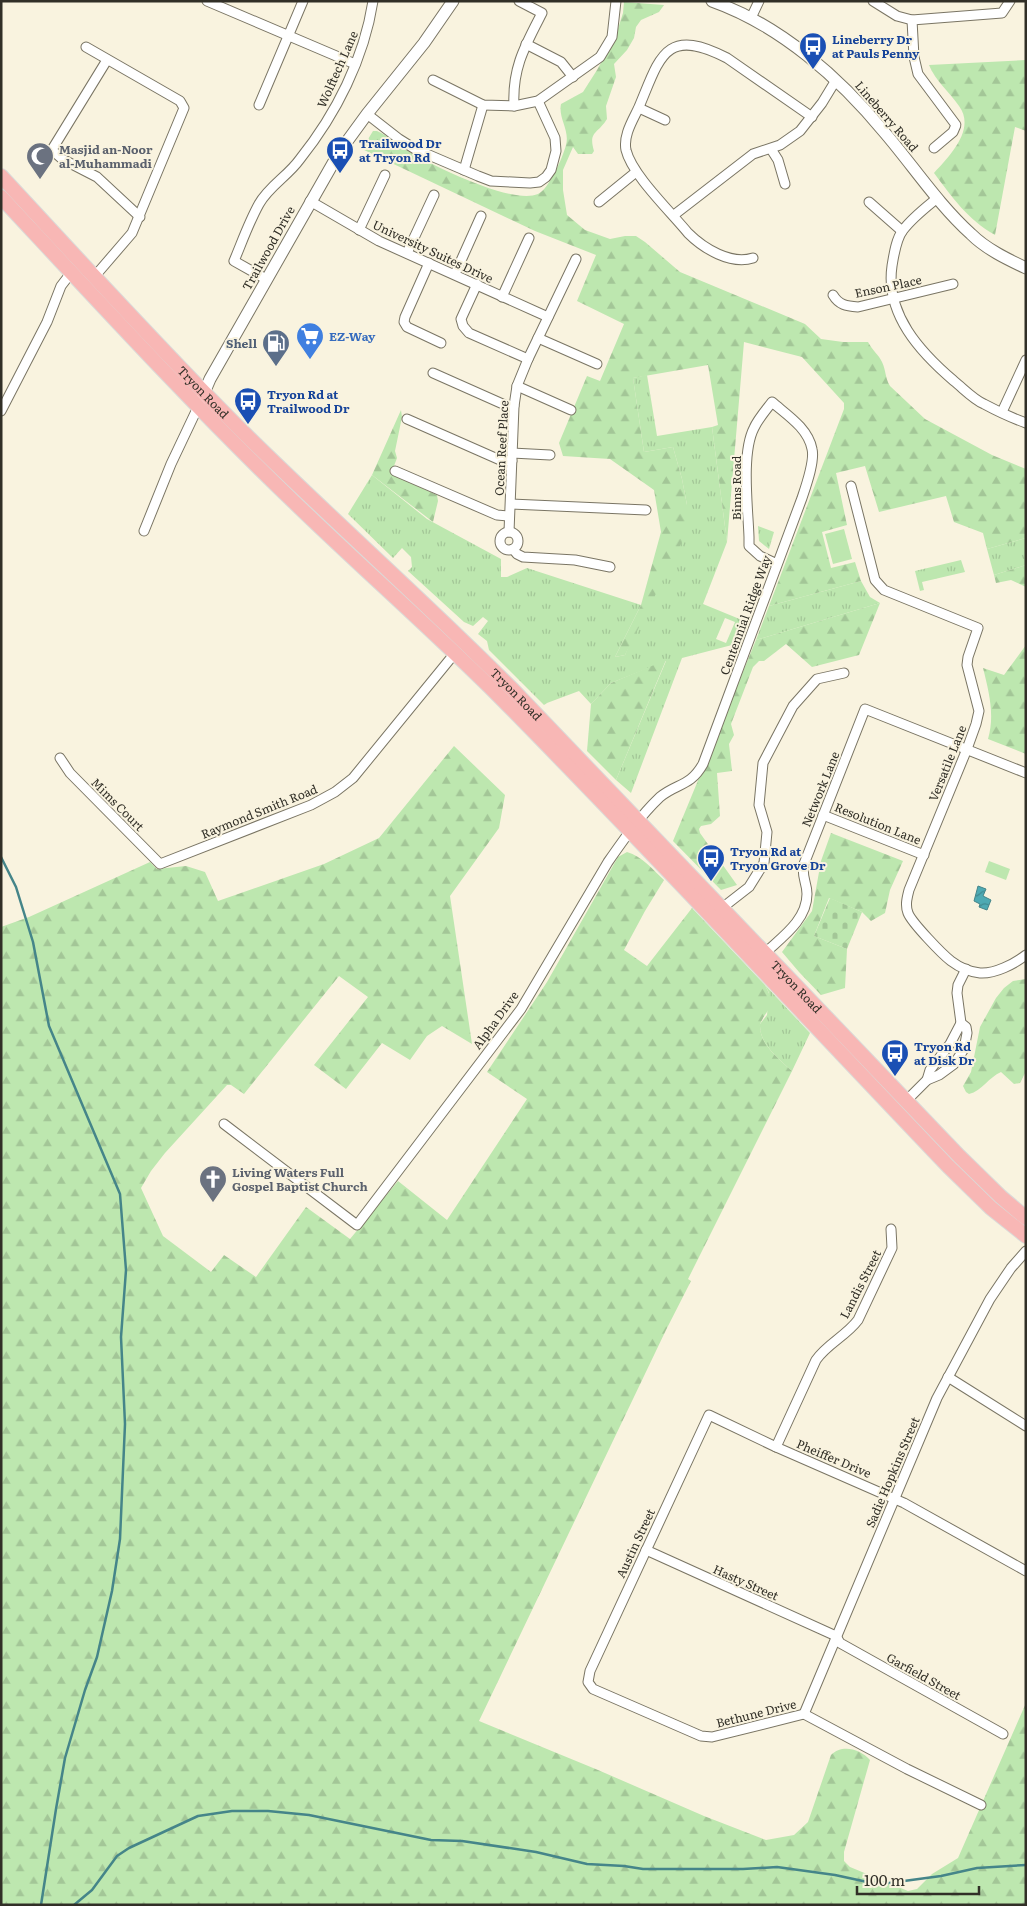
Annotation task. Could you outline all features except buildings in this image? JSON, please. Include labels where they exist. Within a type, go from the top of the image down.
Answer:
[{"type":"main road","name":"Tryon Road","points":[[1,176],[204,392],[309,496],[455,632],[948,1166],[991,1208],[1026,1236]]},
{"type":"main road","name":"Tryon Road","points":[[1,197],[198,406],[293,502],[455,653],[722,908],[980,1177],[1026,1218]]},
{"type":"street","points":[[207,1],[355,64]]},
{"type":"street","points":[[259,105],[303,1]]},
{"type":"street","name":"Trailwood Drive","points":[[144,530],[171,464],[210,378],[310,201],[340,151],[367,114],[424,44],[453,1]]},
{"type":"street","points":[[514,106],[513,92],[517,66],[542,13],[519,1]]},
{"type":"street","points":[[433,80],[484,104],[514,106],[538,101],[600,57],[608,45],[614,27],[616,1]]},
{"type":"street","name":"Lineberry Road","points":[[712,1],[751,18],[795,47],[836,80],[885,132],[936,199],[971,235],[996,253],[1026,268]]},
{"type":"street","points":[[751,18],[759,1]]},
{"type":"street","points":[[873,1],[892,14],[912,20],[1002,12],[1010,1]]},
{"type":"street","name":"Wolftech Lane","points":[[266,279],[234,261],[259,204],[299,161],[334,110],[366,36],[372,2]]},
{"type":"street","points":[[912,20],[914,57],[918,74],[956,125],[953,132],[934,148]]},
{"type":"street","points":[[526,44],[562,62],[573,77]]},
{"type":"street","points":[[753,258],[745,261],[732,259],[698,242],[636,172],[629,159],[626,138],[658,62],[667,51],[678,45],[693,45],[713,51],[812,117]]},
{"type":"street","points":[[86,47],[183,104],[184,108],[132,233],[94,276]]},
{"type":"street","points":[[45,161],[108,60]]},
{"type":"street","points":[[674,215],[753,154],[780,145],[800,131],[812,117],[836,80]]},
{"type":"street","points":[[367,114],[415,149],[490,181],[506,183],[538,182],[546,178],[551,170],[556,151],[555,138],[538,101]]},
{"type":"street","points":[[464,170],[484,104]]},
{"type":"street","points":[[639,108],[666,120]]},
{"type":"street","points":[[770,149],[778,160],[785,184]]},
{"type":"street","points":[[52,150],[62,159],[97,177],[140,217]]},
{"type":"street","points":[[599,202],[636,172]]},
{"type":"street","points":[[359,230],[385,175]]},
{"type":"street","points":[[407,254],[434,195]]},
{"type":"street","points":[[936,199],[902,231],[897,243],[891,272],[897,312],[908,333],[921,350],[967,392],[983,404],[1026,424]]},
{"type":"street","name":"University Suites Drive","points":[[310,201],[359,230],[407,254],[548,317]]},
{"type":"street","points":[[869,202],[902,231]]},
{"type":"street","points":[[455,274],[481,216]]},
{"type":"street","points":[[502,297],[529,238]]},
{"type":"street","name":"Ocean Reef Place","points":[[509,532],[508,516],[511,504],[514,406],[518,386],[528,359],[576,259]]},
{"type":"street","points":[[429,263],[404,322],[407,327],[441,343]]},
{"type":"street","points":[[1,412],[47,322],[61,286],[71,273]]},
{"type":"street","points":[[477,284],[462,319],[463,326],[469,333],[528,359]]},
{"type":"street","name":"Enson Place","points":[[833,294],[837,302],[847,306],[858,307],[953,284]]},
{"type":"street","points":[[538,338],[597,364]]},
{"type":"street","points":[[1002,412],[1026,360]]},
{"type":"street","points":[[433,373],[505,405],[514,406]]},
{"type":"street","points":[[518,386],[571,410]]},
{"type":"street","name":"Centennial Ridge Way","points":[[635,826],[661,797],[694,777],[703,764],[802,498],[813,450],[801,427],[772,402]]},
{"type":"street","name":"Binns Road","points":[[772,402],[754,427],[749,441],[747,462],[748,537],[749,546],[760,556],[777,564]]},
{"type":"street","points":[[406,419],[500,460],[512,457],[550,454]]},
{"type":"street","points":[[395,471],[497,515],[508,516]]},
{"type":"street","name":"Versatile Lane","points":[[851,486],[876,580],[879,585],[888,591],[978,628],[970,649],[967,664],[979,711],[976,724],[907,898],[907,911],[913,921],[949,959],[966,969]]},
{"type":"street","points":[[511,504],[646,510]]},
{"type":"street","points":[[509,532],[518,539],[517,545],[513,549],[504,549],[499,542],[501,536],[509,532]]},
{"type":"street","points":[[513,549],[519,556],[523,557],[575,560],[610,567]]},
{"type":"street","name":"Raymond Smith Road","points":[[160,864],[311,805],[335,792],[353,778],[455,653]]},
{"type":"street","points":[[722,908],[749,887],[764,863],[767,832],[759,805],[763,763],[793,706],[817,679],[844,673]]},
{"type":"street","name":"Network Lane","points":[[765,953],[793,927],[801,916],[807,893],[802,875],[804,864],[865,709],[967,749]]},
{"type":"street","points":[[967,749],[1026,773]]},
{"type":"street","name":"Mims Court","points":[[60,758],[70,773],[160,864]]},
{"type":"street","name":"Resolution Lane","points":[[823,815],[924,855]]},
{"type":"street","name":"Alpha Drive","points":[[224,1124],[357,1224],[521,1009],[608,862],[635,826]]},
{"type":"street","points":[[906,1101],[927,1080],[930,1070],[950,1044],[961,1023],[957,993],[958,985],[966,969],[978,973],[991,972],[1013,963],[1026,955]]},
{"type":"street","points":[[927,1080],[936,1078],[945,1072],[961,1055],[966,1044],[967,1033],[966,1027],[961,1023]]},
{"type":"street","name":"Landis Street","points":[[776,1447],[797,1398],[821,1353],[846,1333],[858,1320],[892,1248],[891,1229]]},
{"type":"street","name":"Sadie Hopkins Street","points":[[804,1714],[926,1424],[948,1377],[997,1288],[1026,1252]]},
{"type":"street","points":[[948,1377],[1026,1426]]},
{"type":"street","name":"Pheiffer Drive","points":[[709,1415],[776,1447],[896,1499],[1026,1571]]},
{"type":"street","name":"Austin Street","points":[[588,1682],[590,1671],[709,1415]]},
{"type":"street","name":"Hasty Street","points":[[646,1550],[836,1636]]},
{"type":"street","name":"Garfield Street","points":[[836,1636],[840,1643],[1003,1734]]},
{"type":"street","name":"Bethune Drive","points":[[588,1682],[592,1689],[702,1736],[712,1737],[804,1714],[907,1769],[981,1805]]},
{"type":"green space","points":[[624,2],[664,5],[659,12],[641,20],[636,27],[634,38],[627,50],[614,64],[616,77],[606,106],[607,119],[593,136],[592,144],[594,151],[592,154],[578,154],[573,147],[563,170],[563,190],[567,215],[585,230],[610,239],[636,236],[680,272],[805,324],[821,339],[843,342],[868,342],[882,362],[890,386],[925,419],[992,455],[1026,469],[1026,538],[987,549],[983,533],[954,522],[946,496],[879,512],[865,466],[836,473],[847,525],[822,532],[831,568],[855,562],[861,581],[769,606],[844,409],[844,403],[802,357],[744,342],[727,542],[712,427],[718,425],[708,365],[633,378],[644,452],[673,447],[682,479],[688,521],[685,536],[625,655],[615,657],[641,605],[661,532],[654,490],[610,459],[563,456],[559,443],[587,376],[600,381],[624,324],[577,301],[596,255],[535,231],[362,149],[373,131],[377,131],[418,157],[472,182],[510,194],[526,196],[538,194],[547,186],[551,179],[566,145],[567,140],[561,114],[561,104],[583,92],[597,70],[615,38],[623,13]]},
{"type":"green space","points":[[1026,60],[1026,131],[1015,127],[995,235],[969,215],[934,173],[959,142],[965,124],[959,106],[935,76],[929,65]]},
{"type":"green space","points":[[647,375],[657,436],[712,427],[727,542],[703,604],[742,620],[732,645],[682,658],[631,793],[616,780],[666,661],[611,683],[591,704],[579,691],[544,705],[489,650],[487,641],[478,634],[488,621],[483,617],[473,626],[464,622],[408,571],[412,567],[411,557],[402,548],[393,558],[348,514],[372,475],[427,519],[501,559],[501,577],[507,577],[527,568],[641,605],[615,657],[625,655],[687,505],[673,447],[644,452],[633,378]],"holes":[[[725,618],[735,622],[726,643],[716,639]]]},
{"type":"green space","points":[[401,410],[402,417],[395,451],[397,458],[391,474],[437,495],[438,501],[433,522],[372,475]]},
{"type":"green space","points":[[758,526],[774,532],[769,549],[759,541]]},
{"type":"green space","points":[[844,529],[852,559],[833,564],[825,534]]},
{"type":"green space","points":[[1026,538],[1026,565],[994,575],[987,549]]},
{"type":"green space","points":[[961,560],[965,572],[922,582],[924,590],[920,591],[915,571]]},
{"type":"green space","points":[[1026,565],[1026,587],[1011,580],[996,583],[994,575]]},
{"type":"green space","points":[[861,581],[870,597],[880,603],[756,640],[769,606]]},
{"type":"green space","points":[[880,603],[859,655],[812,667],[786,644],[753,667],[731,724],[734,735],[729,744],[732,771],[717,773],[720,816],[711,824],[701,826],[699,829],[737,885],[721,890],[673,841],[756,640]]},
{"type":"green space","points":[[1026,645],[1026,754],[988,739],[991,712],[983,668],[1004,675]]},
{"type":"green space","points":[[666,660],[616,780],[587,751],[591,704],[611,683]]},
{"type":"green space","points":[[454,746],[505,795],[499,828],[450,896],[472,1044],[442,1026],[427,1036],[410,1060],[382,1043],[346,1089],[314,1065],[368,997],[339,976],[244,1094],[231,1085],[227,1085],[151,1171],[141,1188],[163,1236],[211,1272],[224,1255],[256,1277],[306,1207],[350,1239],[398,1181],[447,1220],[527,1099],[487,1072],[547,982],[618,857],[627,852],[642,860],[664,880],[624,950],[647,966],[692,908],[765,985],[771,1003],[760,1024],[763,1038],[776,1056],[792,1071],[688,1279],[691,1281],[479,1721],[704,1816],[766,1840],[794,1835],[808,1822],[831,1755],[840,1750],[851,1749],[861,1753],[870,1760],[844,1852],[844,1861],[850,1867],[908,1891],[917,1889],[932,1874],[958,1858],[1026,1703],[1026,1905],[1,1905],[1,927],[29,917],[150,862],[157,869],[186,866],[205,872],[218,901],[324,864],[379,838]]},
{"type":"green space","points":[[831,833],[903,861],[890,890],[885,913],[871,921],[862,912],[829,898],[814,936],[847,949],[845,988],[821,995],[782,952],[812,911],[821,861]]},
{"type":"green space","points":[[989,861],[1010,869],[1006,880],[985,872]]},
{"type":"green space","points":[[830,898],[862,912],[847,949],[814,936]]},
{"type":"green space","points":[[1026,979],[1026,1071],[1020,1083],[1014,1084],[1001,1072],[978,1090],[969,1094],[963,1086],[971,1072],[980,1027],[996,998],[1004,988],[1013,981]]},
{"type":"green space","points":[[765,985],[810,1033],[792,1071],[776,1056],[763,1038],[760,1024],[767,1015],[769,993]]},
{"type":"water","points":[[978,886],[986,889],[983,896],[991,900],[987,910],[979,907],[980,904],[974,901]]},
{"type":"waterway","points":[[1,857],[16,887],[33,942],[49,1026],[120,1194],[126,1270],[121,1337],[125,1424],[120,1539],[112,1591],[97,1657],[65,1758],[41,1905]]},
{"type":"waterway","points":[[74,1905],[92,1890],[117,1856],[129,1848],[198,1816],[232,1811],[268,1811],[309,1815],[431,1840],[462,1841],[536,1852],[587,1864],[643,1869],[777,1867],[835,1875],[872,1883],[889,1883],[941,1876],[977,1868],[1026,1865]]},
{"type":"place","name":"Lineberry Dr at Pauls Penny","points":[[813,70]]},
{"type":"place","name":"Trailwood Dr at Tryon Rd","points":[[340,174]]},
{"type":"place","name":"Masjid an-Noor al-Muhammadi","points":[[40,180]]},
{"type":"place","name":"EZ-Way","points":[[310,360]]},
{"type":"place","name":"Shell","points":[[276,367]]},
{"type":"place","name":"Tryon Rd at Trailwood Dr","points":[[248,425]]},
{"type":"place","name":"Tryon Rd at Tryon Grove Dr","points":[[711,882]]},
{"type":"place","name":"Tryon Rd at Disk Dr","points":[[895,1077]]},
{"type":"place","name":"Living Waters Full Gospel Baptist Church","points":[[213,1203]]}]
